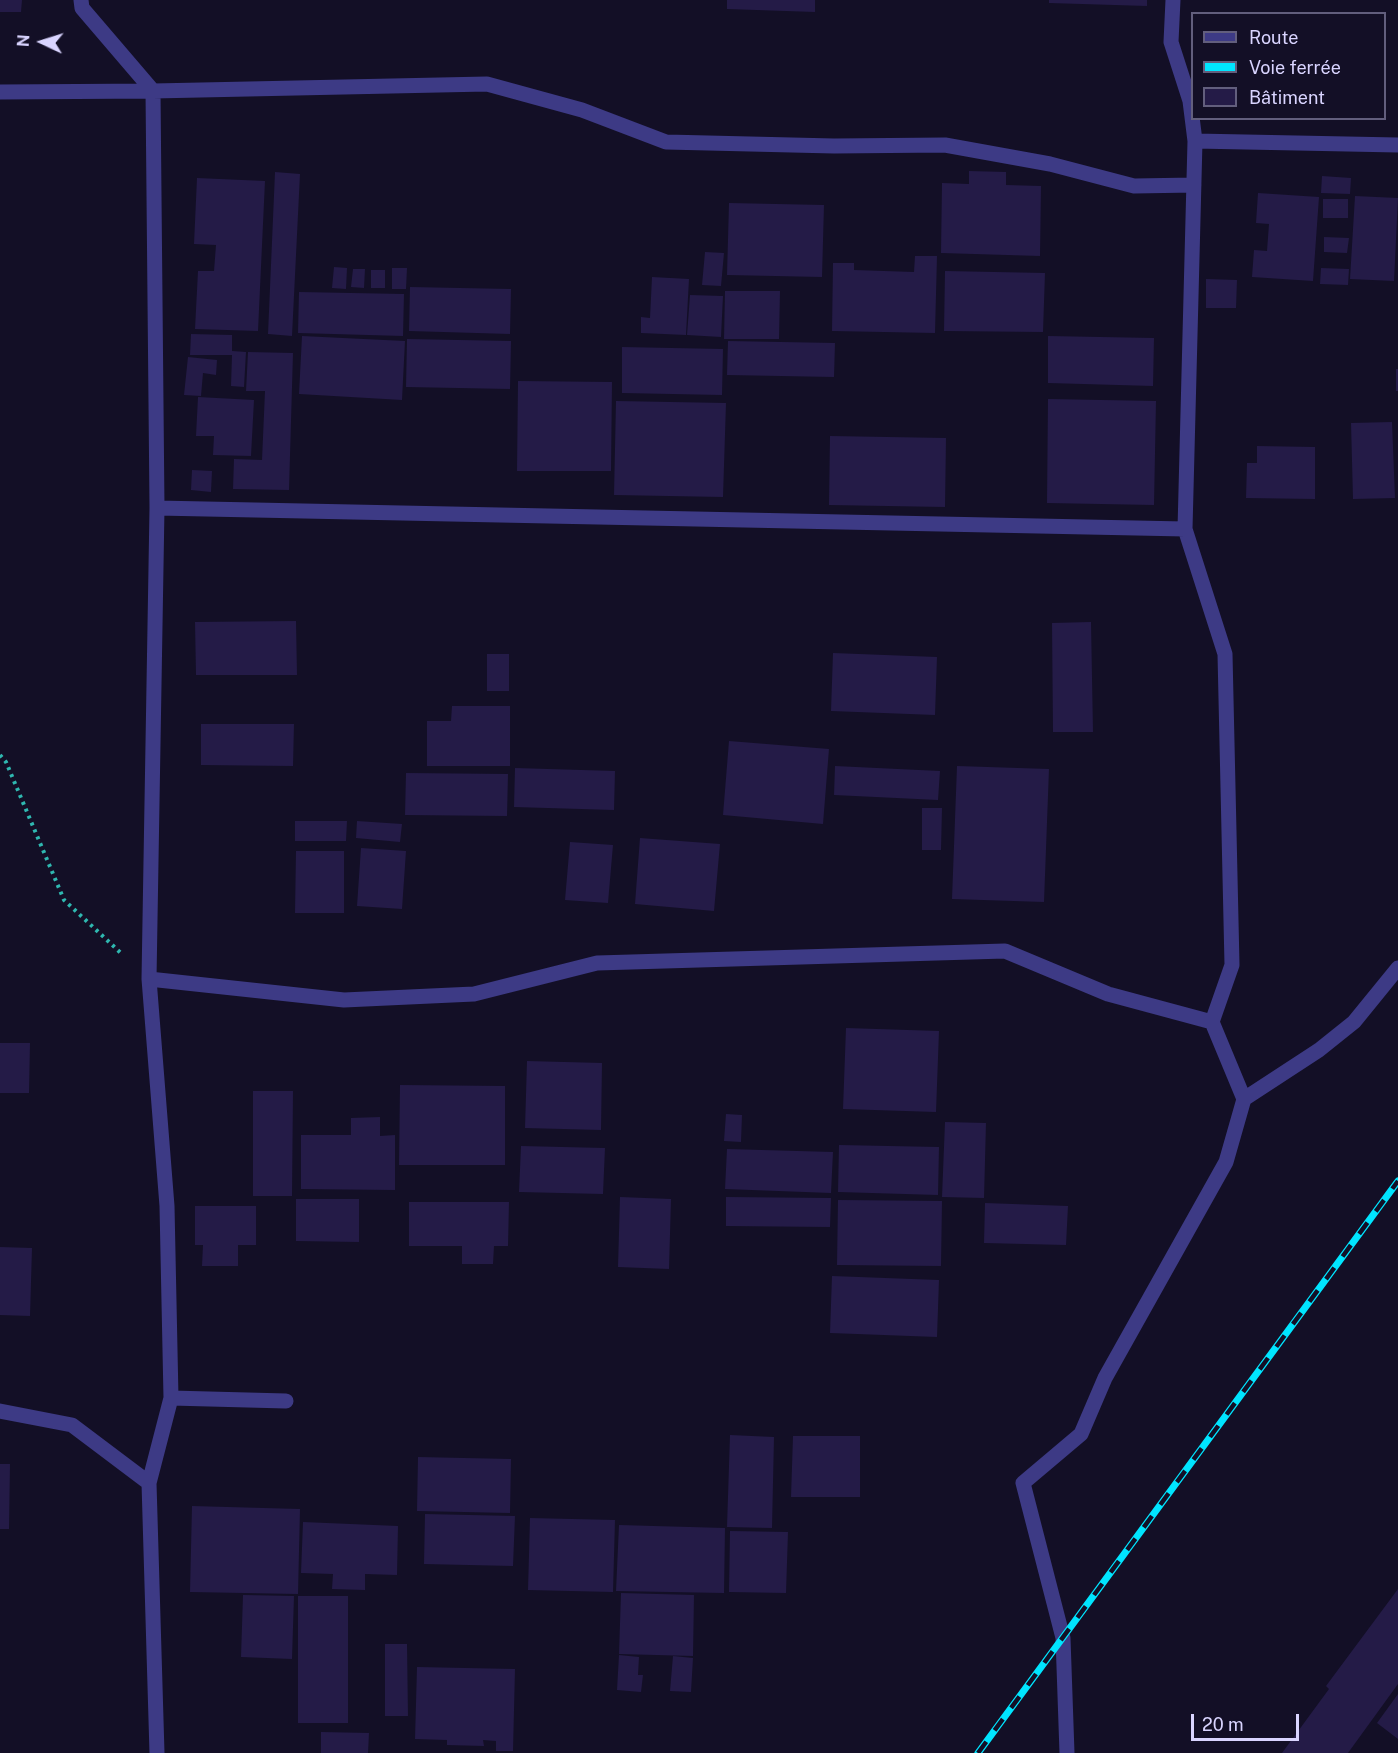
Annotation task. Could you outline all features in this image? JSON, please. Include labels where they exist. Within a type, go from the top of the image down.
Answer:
[{"type":"street","points":[[81,0],[82,8],[153,91],[157,508],[149,979],[167,1206],[171,1398],[149,1483],[157,1753]]},
{"type":"street","points":[[1173,0],[1171,42],[1191,109]]},
{"type":"street","points":[[0,92],[487,84],[582,110],[666,142],[834,146],[945,144],[1050,164],[1134,186],[1194,185]]},
{"type":"street","points":[[1067,1753],[1063,1638],[1023,1483],[1080,1434],[1105,1378],[1226,1162],[1244,1099],[1212,1022],[1232,965],[1226,654],[1185,529],[1195,141],[1192,120]]},
{"type":"street","points":[[1195,141],[1398,145]]},
{"type":"street","points":[[157,508],[1185,529]]},
{"type":"street","points":[[149,979],[344,1000],[474,994],[597,963],[1005,951],[1108,994],[1212,1022]]},
{"type":"street","points":[[1244,1099],[1318,1050],[1354,1022],[1398,968]]},
{"type":"street","points":[[171,1398],[286,1401]]},
{"type":"street","points":[[0,1411],[72,1425],[149,1483]]},
{"type":"path","points":[[0,755],[6,762],[64,900],[149,979]]},
{"type":"building","points":[[0,0],[22,0],[21,12],[0,12]]},
{"type":"building","points":[[727,0],[815,0],[815,12],[727,9]]},
{"type":"building","points":[[1049,0],[1147,0],[1147,6],[1049,3]]},
{"type":"building","points":[[969,171],[1006,172],[1006,185],[1041,186],[1040,256],[941,253],[942,183],[969,184]]},
{"type":"building","points":[[275,172],[300,174],[292,336],[268,334]]},
{"type":"building","points":[[1322,176],[1351,178],[1350,194],[1321,193]]},
{"type":"building","points":[[197,178],[265,181],[258,331],[195,329],[198,271],[214,271],[216,245],[194,244]]},
{"type":"building","points":[[1258,193],[1319,197],[1313,281],[1252,277],[1254,250],[1267,251],[1269,224],[1256,223]]},
{"type":"building","points":[[1355,196],[1398,198],[1394,281],[1350,279]]},
{"type":"building","points":[[1323,199],[1348,199],[1348,218],[1323,218]]},
{"type":"building","points":[[729,203],[824,205],[822,277],[727,275]]},
{"type":"building","points":[[1324,237],[1349,238],[1347,253],[1324,252]]},
{"type":"building","points":[[705,252],[724,253],[721,286],[702,285]]},
{"type":"building","points":[[915,256],[937,256],[935,333],[832,331],[833,263],[854,263],[854,270],[914,272]]},
{"type":"building","points":[[334,267],[347,268],[346,289],[332,288]]},
{"type":"building","points":[[392,268],[407,268],[406,289],[392,289]]},
{"type":"building","points":[[1321,268],[1349,269],[1348,285],[1320,284]]},
{"type":"building","points":[[353,269],[365,269],[364,288],[351,287]]},
{"type":"building","points":[[371,270],[385,270],[385,288],[371,288]]},
{"type":"building","points":[[945,271],[1045,273],[1043,332],[944,331]]},
{"type":"building","points":[[652,277],[689,279],[686,335],[641,333],[641,317],[650,318]]},
{"type":"building","points":[[1206,279],[1237,280],[1236,308],[1206,308]]},
{"type":"building","points":[[410,287],[511,289],[510,334],[409,331]]},
{"type":"building","points":[[725,291],[780,291],[779,339],[724,339]]},
{"type":"building","points":[[299,292],[404,294],[403,336],[298,333]]},
{"type":"building","points":[[690,295],[723,296],[721,337],[687,335]]},
{"type":"building","points":[[191,334],[232,335],[232,351],[246,352],[244,387],[231,386],[232,355],[190,355]]},
{"type":"building","points":[[302,336],[405,341],[402,400],[299,394]]},
{"type":"building","points":[[1048,336],[1154,338],[1153,386],[1048,383]]},
{"type":"building","points":[[407,339],[511,341],[510,389],[406,387]]},
{"type":"building","points":[[728,341],[835,343],[834,377],[727,375]]},
{"type":"building","points":[[622,347],[723,349],[722,395],[622,393]]},
{"type":"building","points":[[248,352],[293,353],[289,490],[233,489],[234,459],[262,460],[265,391],[246,391]]},
{"type":"building","points":[[188,357],[217,360],[216,375],[203,373],[201,396],[184,395]]},
{"type":"building","points":[[1396,369],[1398,369],[1398,391],[1396,391]]},
{"type":"building","points":[[518,381],[612,382],[611,471],[517,471]]},
{"type":"building","points":[[198,397],[254,400],[251,456],[213,455],[214,436],[196,436]]},
{"type":"building","points":[[1048,399],[1156,401],[1154,505],[1047,503]]},
{"type":"building","points":[[616,401],[726,403],[723,497],[614,495]]},
{"type":"building","points":[[1392,422],[1395,498],[1353,499],[1351,423]]},
{"type":"building","points":[[830,436],[946,438],[945,507],[829,505]]},
{"type":"building","points":[[1257,446],[1315,447],[1315,499],[1246,498],[1247,463],[1257,463]]},
{"type":"building","points":[[192,470],[212,471],[211,492],[191,490]]},
{"type":"building","points":[[296,621],[297,675],[196,675],[195,622]]},
{"type":"building","points":[[1091,622],[1093,732],[1053,732],[1052,623]]},
{"type":"building","points":[[833,653],[937,657],[935,715],[831,711]]},
{"type":"building","points":[[487,654],[509,654],[509,691],[487,691]]},
{"type":"building","points":[[452,706],[510,706],[510,766],[427,766],[427,721],[451,721]]},
{"type":"building","points":[[201,724],[294,724],[293,766],[201,765]]},
{"type":"building","points":[[729,741],[829,749],[823,824],[723,815]]},
{"type":"building","points":[[835,766],[940,771],[938,800],[834,795]]},
{"type":"building","points":[[957,766],[1049,769],[1044,902],[952,899]]},
{"type":"building","points":[[515,768],[615,771],[614,810],[514,807]]},
{"type":"building","points":[[406,773],[508,774],[507,816],[405,815]]},
{"type":"building","points":[[922,808],[942,808],[941,850],[922,850]]},
{"type":"building","points":[[295,821],[347,821],[346,841],[295,841]]},
{"type":"building","points":[[357,821],[402,824],[400,842],[356,838]]},
{"type":"building","points":[[640,838],[720,844],[714,911],[635,904]]},
{"type":"building","points":[[570,842],[613,845],[608,903],[565,900]]},
{"type":"building","points":[[361,848],[406,851],[402,909],[357,906]]},
{"type":"building","points":[[296,851],[344,851],[344,913],[295,913]]},
{"type":"building","points":[[846,1028],[939,1031],[936,1112],[843,1109]]},
{"type":"building","points":[[0,1043],[30,1043],[29,1093],[0,1093]]},
{"type":"building","points":[[527,1061],[602,1063],[601,1130],[525,1128]]},
{"type":"building","points":[[400,1085],[505,1086],[505,1165],[399,1165]]},
{"type":"building","points":[[253,1091],[293,1091],[292,1196],[253,1196]]},
{"type":"building","points":[[726,1114],[742,1115],[741,1142],[724,1141]]},
{"type":"building","points":[[380,1117],[380,1136],[395,1135],[395,1190],[301,1189],[301,1135],[351,1135],[351,1118]]},
{"type":"building","points":[[945,1122],[986,1123],[984,1198],[942,1197]]},
{"type":"building","points":[[839,1145],[939,1147],[938,1195],[838,1192]]},
{"type":"building","points":[[521,1146],[605,1148],[603,1194],[519,1192]]},
{"type":"building","points":[[727,1149],[833,1152],[831,1193],[725,1189]]},
{"type":"building","points":[[620,1197],[671,1199],[669,1269],[618,1267]]},
{"type":"building","points":[[726,1197],[831,1198],[830,1227],[726,1226]]},
{"type":"building","points":[[296,1199],[359,1199],[359,1242],[296,1241]]},
{"type":"building","points":[[838,1200],[942,1201],[941,1266],[837,1265]]},
{"type":"building","points":[[409,1202],[509,1202],[508,1246],[494,1246],[493,1264],[462,1264],[462,1246],[409,1246]]},
{"type":"building","points":[[985,1203],[1068,1206],[1066,1245],[984,1243]]},
{"type":"building","points":[[195,1206],[256,1206],[256,1245],[238,1245],[238,1266],[202,1266],[203,1245],[195,1245]]},
{"type":"building","points":[[0,1247],[32,1248],[30,1316],[0,1315]]},
{"type":"building","points":[[832,1276],[939,1280],[937,1337],[830,1333]]},
{"type":"building","points":[[730,1435],[774,1437],[772,1528],[727,1527]]},
{"type":"building","points":[[793,1436],[860,1436],[860,1497],[791,1497]]},
{"type":"building","points":[[418,1457],[511,1459],[510,1513],[417,1511]]},
{"type":"building","points":[[0,1464],[10,1464],[9,1529],[0,1529]]},
{"type":"building","points":[[192,1506],[300,1509],[298,1594],[190,1592]]},
{"type":"building","points":[[425,1514],[515,1516],[513,1566],[424,1564]]},
{"type":"building","points":[[530,1518],[615,1520],[613,1592],[528,1590]]},
{"type":"building","points":[[303,1522],[398,1526],[397,1575],[365,1574],[365,1590],[332,1589],[333,1574],[301,1573]]},
{"type":"building","points":[[619,1525],[725,1528],[724,1593],[616,1591]]},
{"type":"building","points":[[730,1531],[788,1532],[786,1593],[729,1592]]},
{"type":"building","points":[[1398,1589],[1398,1684],[1348,1753],[1282,1753],[1329,1689],[1326,1686]]},
{"type":"building","points":[[621,1593],[694,1595],[693,1656],[619,1654]]},
{"type":"building","points":[[243,1595],[294,1596],[292,1659],[241,1657]]},
{"type":"building","points":[[298,1596],[348,1596],[348,1723],[298,1723]]},
{"type":"building","points":[[385,1644],[407,1644],[408,1716],[385,1716]]},
{"type":"building","points":[[619,1655],[639,1657],[638,1675],[643,1675],[641,1692],[617,1690]]},
{"type":"building","points":[[673,1656],[693,1658],[691,1692],[670,1691]]},
{"type":"building","points":[[417,1667],[515,1669],[513,1751],[496,1751],[496,1741],[483,1740],[484,1746],[447,1745],[447,1740],[415,1739]]},
{"type":"building","points":[[1398,1694],[1398,1739],[1377,1723]]},
{"type":"building","points":[[321,1732],[369,1733],[368,1753],[321,1753]]},
{"type":"railway","points":[[978,1753],[1398,1181]]}]
